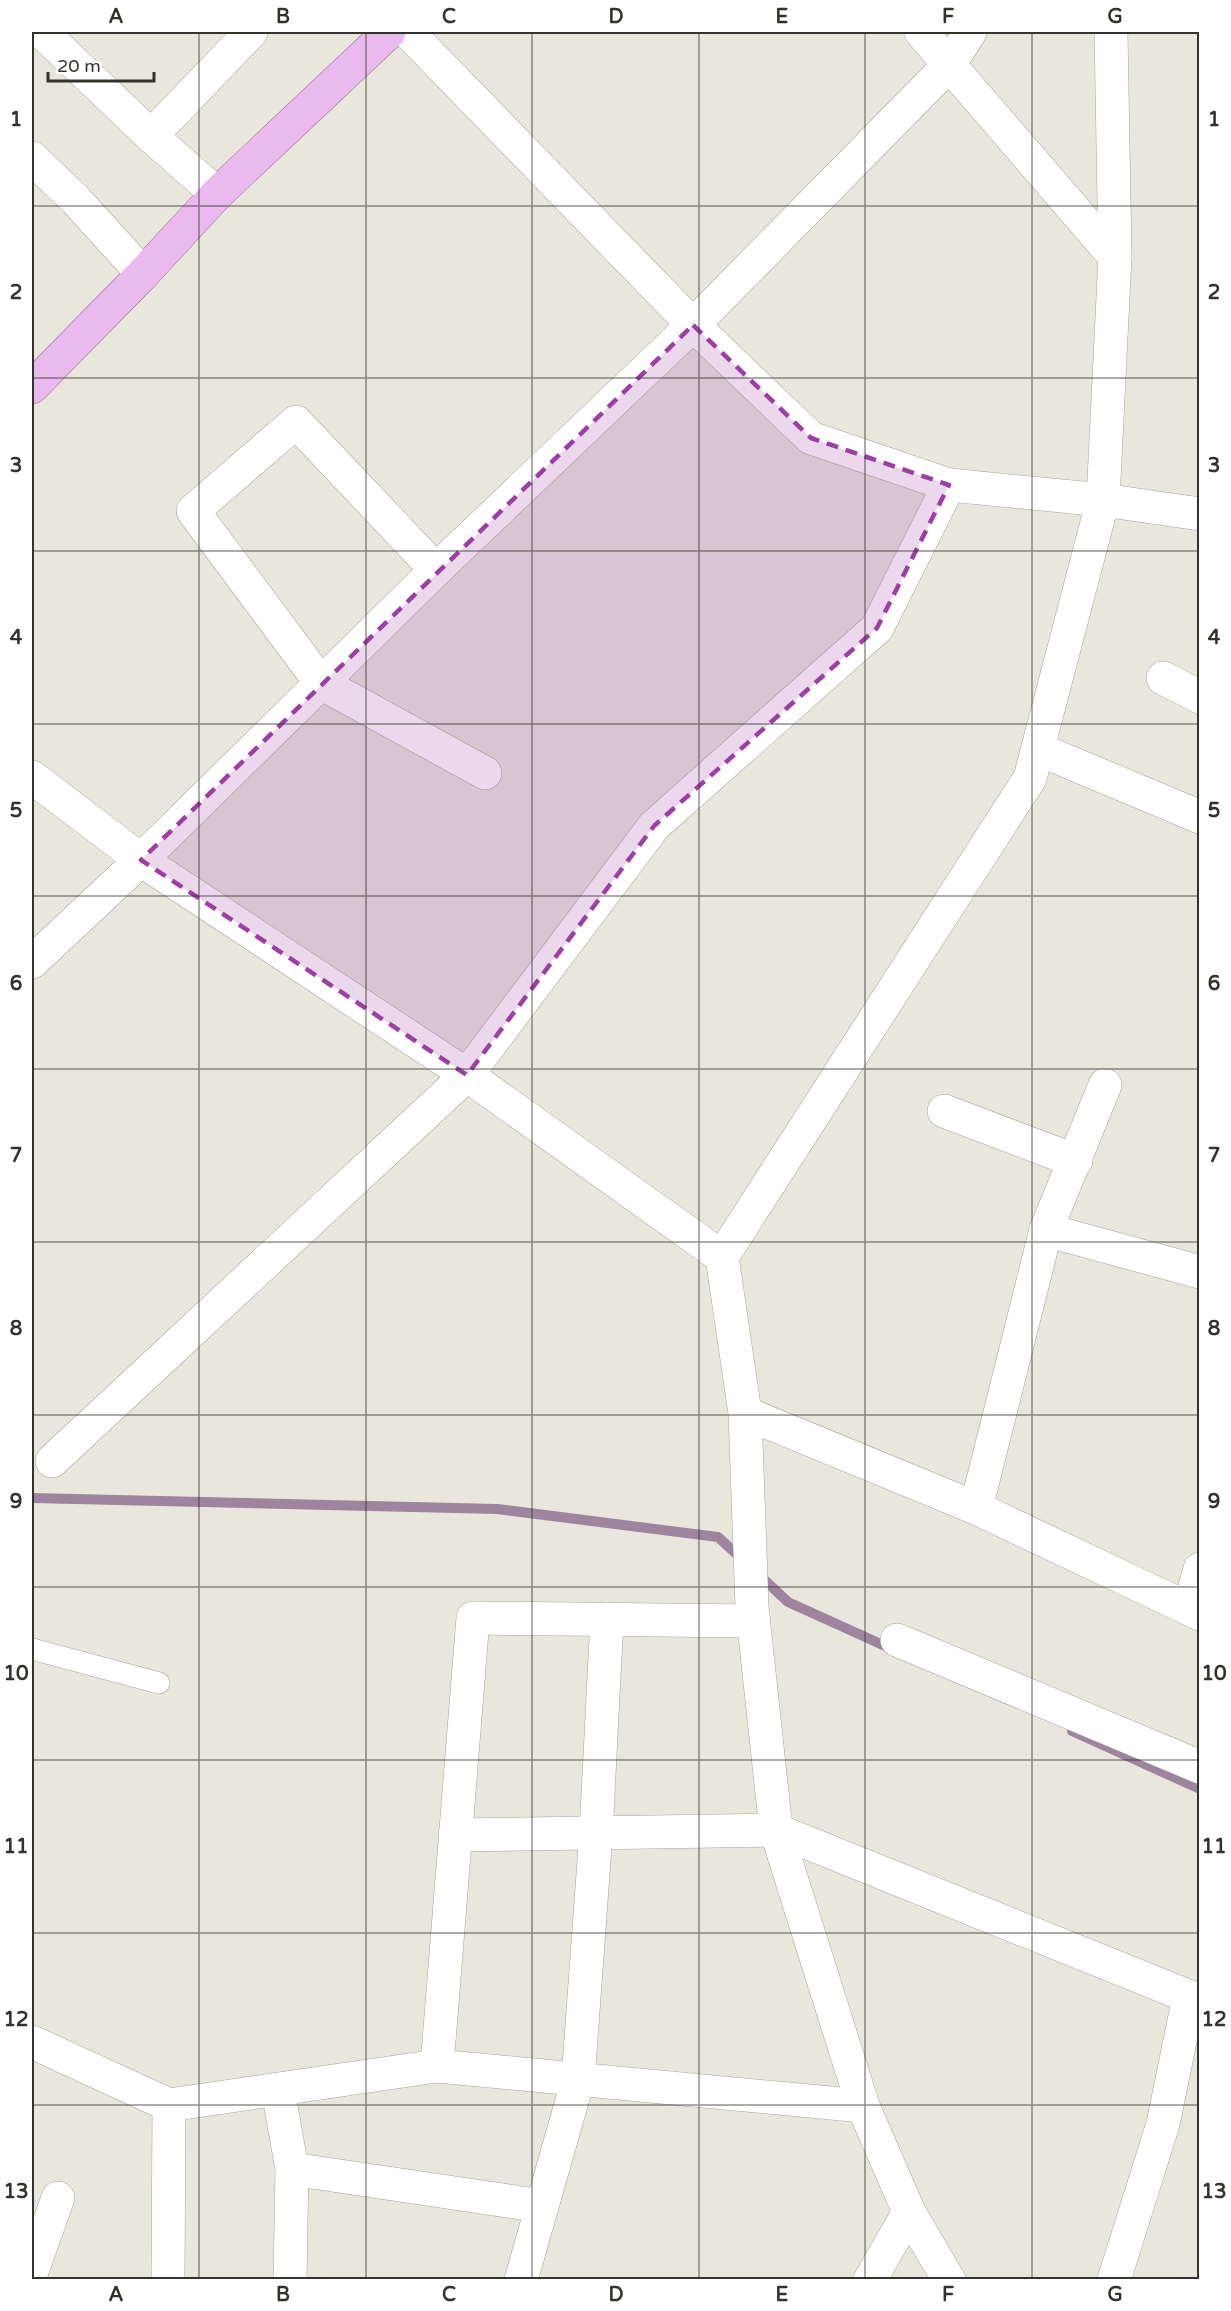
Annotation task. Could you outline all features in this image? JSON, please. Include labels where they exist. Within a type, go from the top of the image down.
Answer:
[{"type":"main road","points":[[32,387],[143,274],[217,194],[389,32]]},
{"type":"street","points":[[42,32],[151,136],[217,194]]},
{"type":"street","points":[[151,136],[251,32]]},
{"type":"street","points":[[408,32],[693,325],[811,438],[949,485],[1189,512]]},
{"type":"street","points":[[921,32],[1115,256]]},
{"type":"street","points":[[32,962],[141,860],[436,570],[693,325],[949,65],[970,32]]},
{"type":"street","points":[[949,2280],[909,2212],[863,2106],[776,1830],[753,1614],[745,1413],[722,1257],[1030,778],[1103,501],[1115,256],[1111,32]]},
{"type":"street","points":[[32,158],[75,199],[143,274]]},
{"type":"street","points":[[436,570],[296,422],[193,511],[321,683],[485,773]]},
{"type":"street","points":[[52,1461],[467,1075],[654,826],[877,628],[949,485]]},
{"type":"street","points":[[1163,678],[1200,697]]},
{"type":"street","points":[[1042,734],[1200,817]]},
{"type":"street","points":[[32,777],[141,860],[467,1075],[722,1257]]},
{"type":"street","points":[[976,1508],[1046,1230],[1105,1085]]},
{"type":"street","points":[[944,1112],[1076,1161]]},
{"type":"street","points":[[1046,1230],[1200,1272]]},
{"type":"street","points":[[745,1413],[976,1508],[1194,1612],[1200,1569]]},
{"type":"street","points":[[437,2067],[473,1618],[608,1619],[753,1614]]},
{"type":"street","points":[[521,2280],[578,2079],[596,1833],[608,1619]]},
{"type":"street","points":[[897,1640],[1200,1767]]},
{"type":"street","points":[[454,1835],[776,1830],[1194,1999],[1163,2124],[1114,2280]]},
{"type":"street","points":[[32,2042],[170,2105],[437,2067],[863,2106]]},
{"type":"street","points":[[278,2090],[292,2169],[290,2280]]},
{"type":"street","points":[[168,2280],[170,2105]]},
{"type":"street","points":[[292,2169],[542,2206]]},
{"type":"street","points":[[32,2271],[58,2198]]},
{"type":"street","points":[[870,2280],[909,2212]]},
{"type":"lane","points":[[32,1649],[159,1683]]},
{"type":"highlighted area","points":[[693,325],[811,438],[949,485],[877,628],[654,826],[467,1075],[141,860]]},
{"type":"waterway","points":[[32,1498],[497,1509],[718,1537],[743,1560]]},
{"type":"waterway","points":[[757,1573],[788,1602],[894,1650]]},
{"type":"waterway","points":[[1072,1731],[1200,1789]]}]
